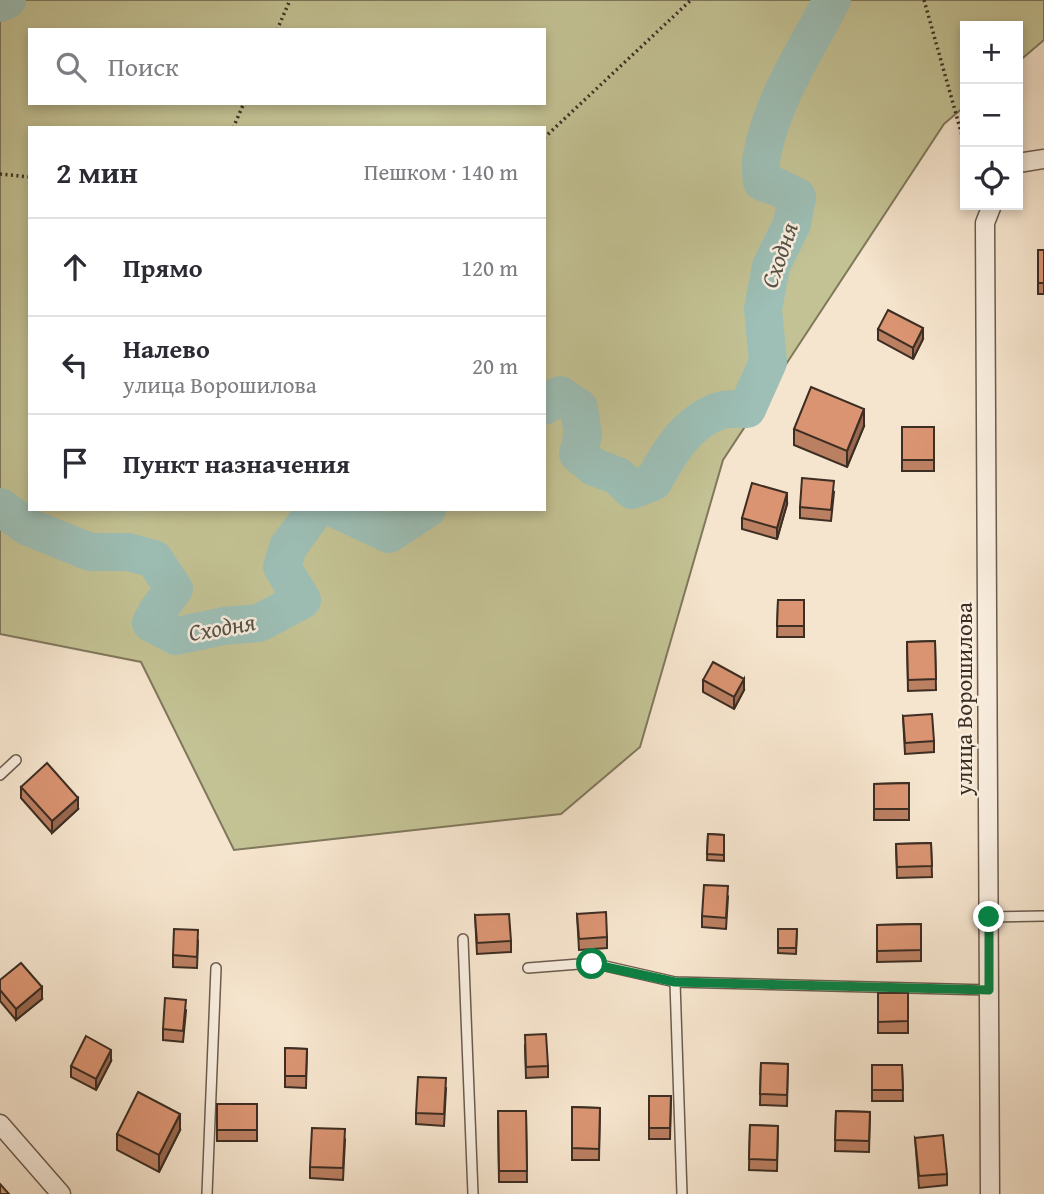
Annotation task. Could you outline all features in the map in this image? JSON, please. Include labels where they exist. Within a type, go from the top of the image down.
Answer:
[{"type":"street","points":[[1023,162],[1044,159]]},
{"type":"street","name":"улица Ворошилова","points":[[990,210],[985,223],[990,1194]]},
{"type":"street","points":[[0,1124],[61,1194]]},
{"type":"lane","points":[[0,775],[16,760]]},
{"type":"lane","points":[[989,917],[1044,916]]},
{"type":"lane","points":[[463,939],[473,1194]]},
{"type":"lane","points":[[528,968],[592,964],[675,982],[989,990]]},
{"type":"lane","points":[[207,1194],[216,968]]},
{"type":"lane","points":[[675,982],[682,1194]]},
{"type":"path","points":[[278,28],[290,0]]},
{"type":"path","points":[[546,136],[691,0]]},
{"type":"path","points":[[925,0],[960,128]]},
{"type":"path","points":[[234,126],[243,105]]},
{"type":"path","points":[[0,174],[28,177]]},
{"type":"shaded area","points":[[0,0],[1044,0],[1044,40],[1023,58],[1023,21],[960,21],[960,110],[944,124],[723,460],[640,747],[561,814],[234,850],[141,662],[0,634]]},
{"type":"building","points":[[1038,250],[1044,250],[1044,283],[1038,283]]},
{"type":"building","points":[[888,310],[923,328],[913,348],[878,329]]},
{"type":"building","points":[[811,387],[864,409],[847,451],[794,429]]},
{"type":"building","points":[[902,427],[934,427],[934,460],[902,460]]},
{"type":"building","points":[[802,478],[834,481],[831,510],[800,507]]},
{"type":"building","points":[[752,483],[787,493],[777,528],[742,518]]},
{"type":"building","points":[[778,600],[804,600],[804,626],[777,626]]},
{"type":"building","points":[[935,641],[936,679],[908,680],[907,642]]},
{"type":"building","points":[[713,662],[744,679],[734,697],[703,680]]},
{"type":"building","points":[[932,714],[934,741],[905,743],[903,716]]},
{"type":"building","points":[[47,763],[78,798],[52,821],[21,787]]},
{"type":"building","points":[[909,783],[909,809],[874,809],[874,784]]},
{"type":"building","points":[[708,834],[724,835],[724,855],[707,854]]},
{"type":"building","points":[[931,843],[932,866],[897,867],[896,844]]},
{"type":"building","points":[[704,885],[728,886],[726,918],[702,916]]},
{"type":"building","points":[[606,912],[607,937],[579,939],[577,914]]},
{"type":"building","points":[[509,914],[511,941],[477,943],[475,915]]},
{"type":"building","points":[[921,924],[921,950],[877,951],[877,925]]},
{"type":"building","points":[[174,929],[198,930],[197,957],[173,955]]},
{"type":"building","points":[[778,929],[797,929],[796,948],[778,948]]},
{"type":"building","points":[[21,963],[42,987],[16,1009],[0,990],[0,980]]},
{"type":"building","points":[[878,993],[908,993],[908,1021],[878,1022]]},
{"type":"building","points":[[165,998],[186,1000],[183,1031],[163,1029]]},
{"type":"building","points":[[546,1034],[548,1066],[526,1067],[525,1035]]},
{"type":"building","points":[[86,1036],[111,1050],[96,1079],[71,1066]]},
{"type":"building","points":[[285,1048],[307,1049],[306,1076],[285,1076]]},
{"type":"building","points":[[761,1063],[788,1064],[787,1095],[760,1094]]},
{"type":"building","points":[[872,1065],[902,1065],[903,1090],[872,1090]]},
{"type":"building","points":[[418,1077],[446,1078],[444,1114],[416,1113]]},
{"type":"building","points":[[138,1092],[180,1114],[159,1155],[117,1134]]},
{"type":"building","points":[[649,1096],[671,1096],[670,1128],[649,1128]]},
{"type":"building","points":[[217,1104],[257,1104],[257,1130],[217,1130]]},
{"type":"building","points":[[572,1107],[600,1108],[599,1149],[572,1148]]},
{"type":"building","points":[[498,1111],[526,1111],[527,1171],[499,1171]]},
{"type":"building","points":[[836,1111],[870,1112],[869,1141],[835,1140]]},
{"type":"building","points":[[750,1125],[778,1126],[777,1160],[749,1159]]},
{"type":"building","points":[[312,1128],[345,1129],[343,1168],[310,1167]]},
{"type":"building","points":[[943,1135],[947,1174],[919,1176],[915,1138]]},
{"type":"building","points":[[0,1184],[9,1194],[0,1194]]},
{"type":"waterway","name":"Сходня","points":[[0,3],[7,0]]},
{"type":"waterway","name":"Сходня","points":[[546,405],[560,395],[579,408],[583,435],[578,454],[594,467],[618,476],[632,490],[653,482],[672,450],[697,423],[722,410],[747,409],[768,362],[763,309],[771,266],[792,224],[797,197],[762,182],[762,155],[782,94],[832,0]]},
{"type":"waterway","name":"Сходня","points":[[0,507],[28,527],[90,552],[128,552],[154,559],[174,589],[151,623],[176,636],[224,626],[259,623],[302,600],[282,567],[288,547],[315,511]]},
{"type":"waterway","name":"Сходня","points":[[340,511],[389,534],[424,511]]},
{"type":"route","points":[[592,964],[675,982],[989,990],[989,917]]}]
